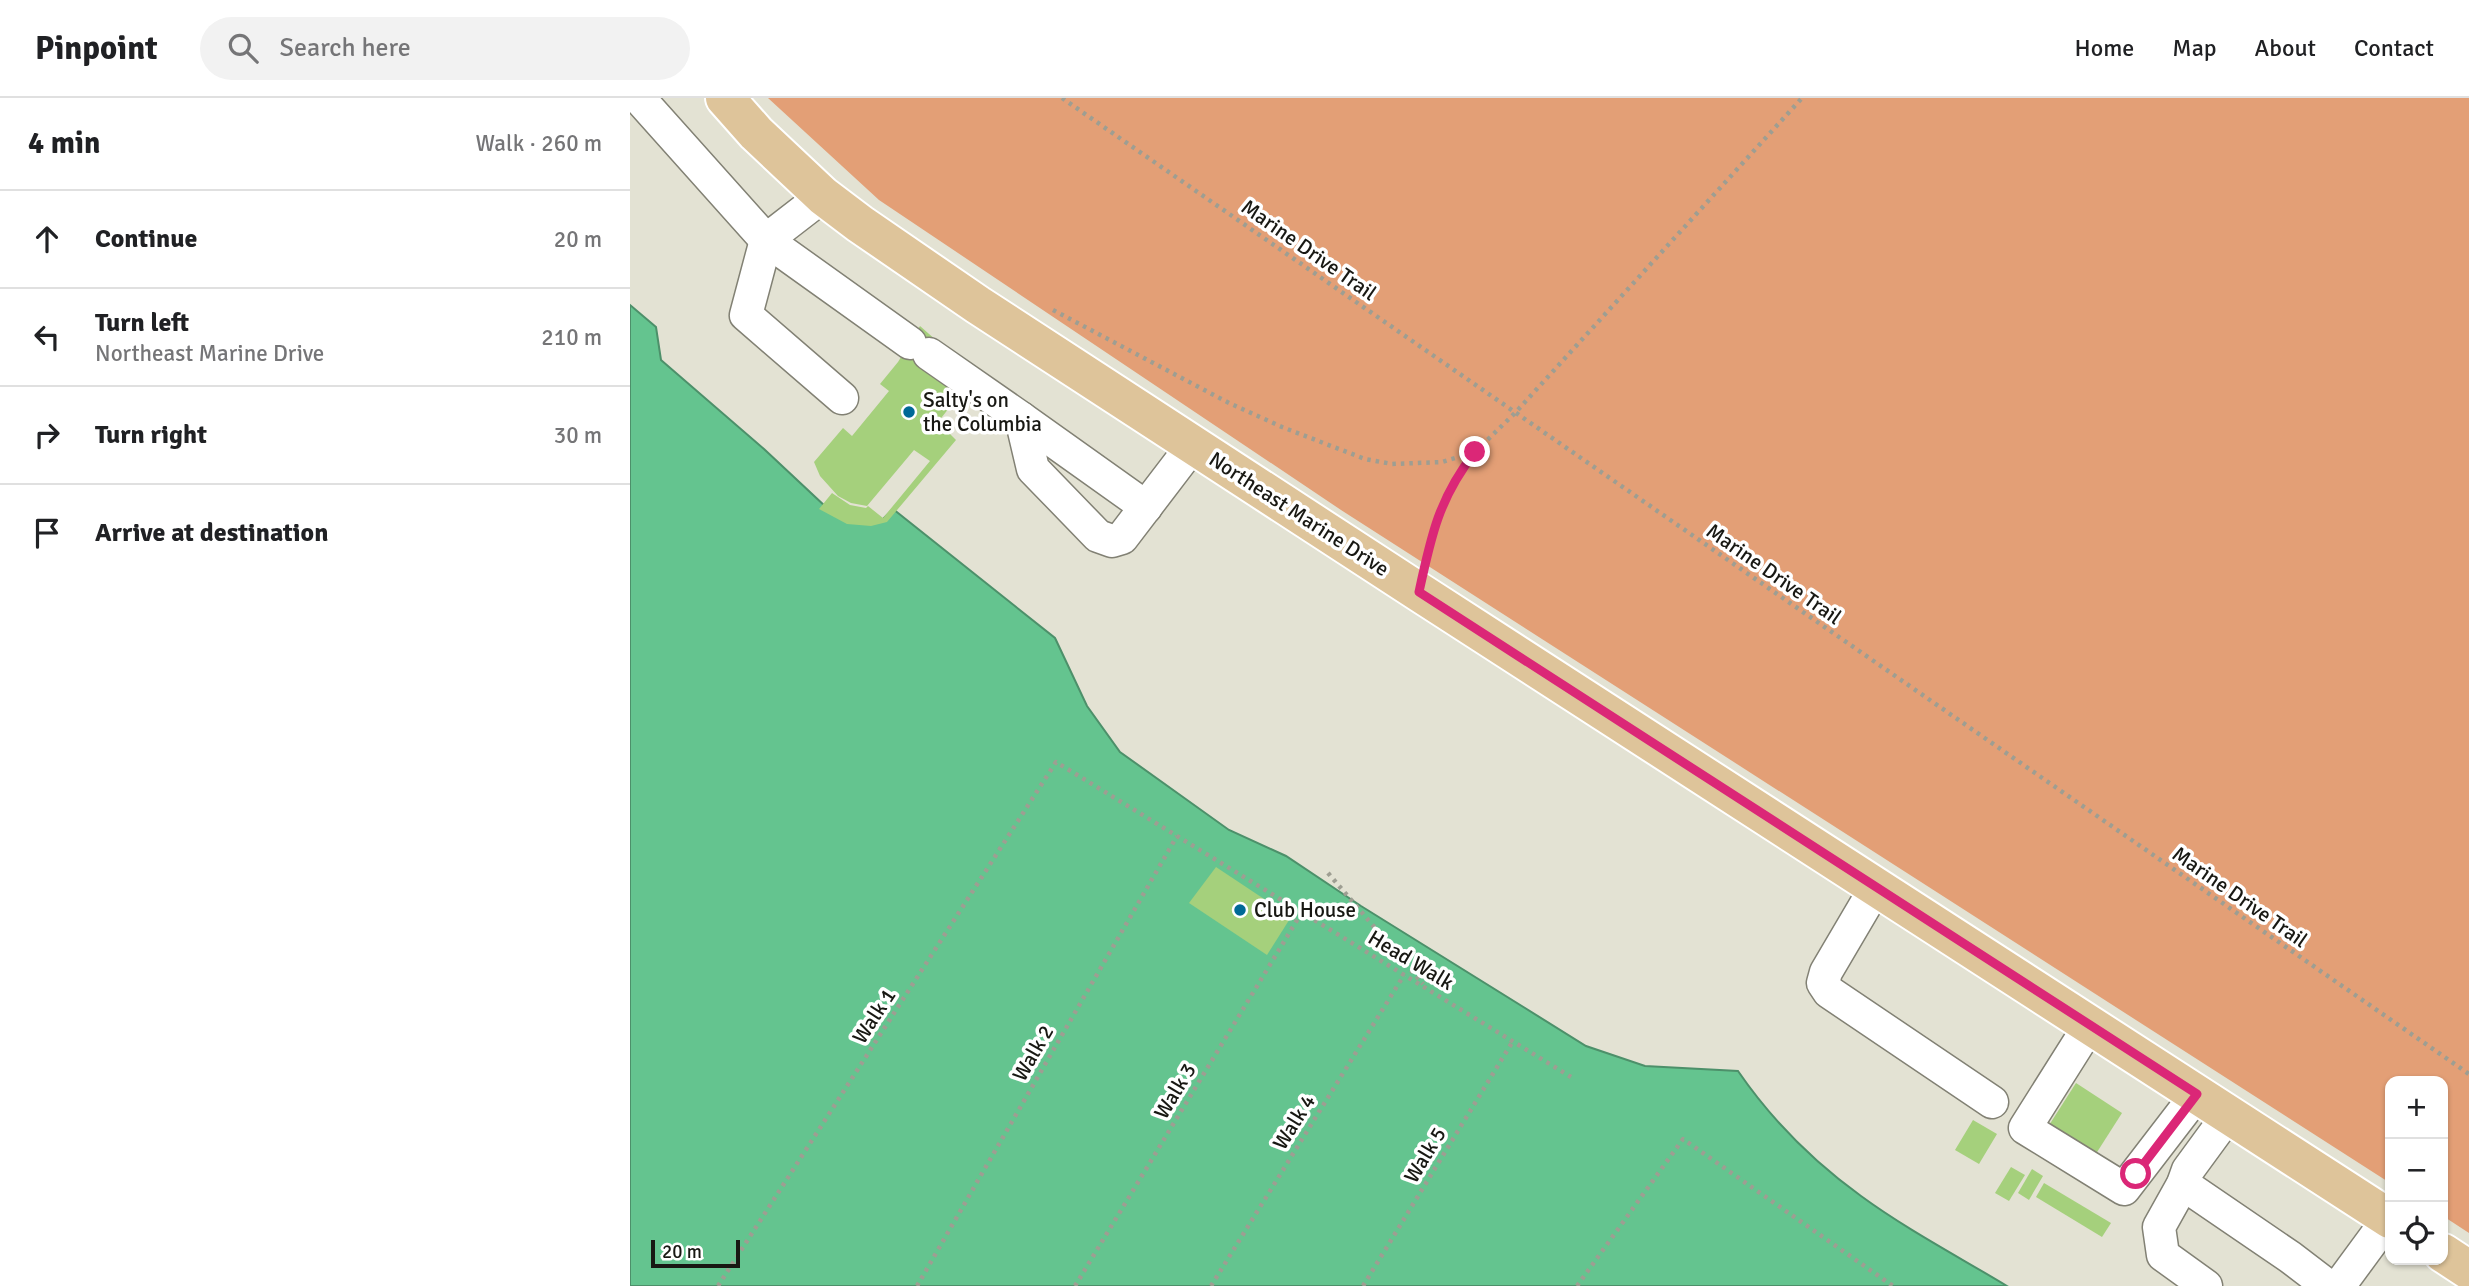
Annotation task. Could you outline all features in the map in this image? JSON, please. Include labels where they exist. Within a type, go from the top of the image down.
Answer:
[{"type":"main road","name":"Northeast Marine Drive","points":[[725,98],[756,132],[823,196],[978,305],[2385,1215]]},
{"type":"main road","points":[[2448,1256],[2469,1270]]},
{"type":"lane","points":[[639,98],[766,240],[1146,507]]},
{"type":"lane","points":[[823,196],[766,240],[746,315],[842,398]]},
{"type":"lane","points":[[1021,418],[1033,469],[1098,536],[1112,541],[1122,538],[1193,445]]},
{"type":"lane","points":[[1876,887],[1826,972],[1823,983],[1829,992],[1993,1102]]},
{"type":"lane","points":[[2091,1025],[2025,1128],[2124,1189],[2197,1094]]},
{"type":"lane","points":[[2206,1286],[2163,1255],[2159,1227],[2188,1170],[2230,1114]]},
{"type":"lane","points":[[2183,1184],[2328,1286]]},
{"type":"lane","points":[[2339,1286],[2385,1225]]},
{"type":"path","name":"Marine Drive Trail","points":[[1062,98],[2469,1074]]},
{"type":"path","points":[[1419,592],[1431,537],[1444,504],[1456,477],[1475,452],[1515,413],[1802,98]]},
{"type":"path","points":[[1050,309],[1239,408],[1366,459],[1416,465],[1442,462],[1475,452]]},
{"type":"path","name":"Head Walk","points":[[1055,762],[1572,1077]]},
{"type":"path","name":"Walk 1","points":[[718,1286],[1055,762]]},
{"type":"path","name":"Walk 2","points":[[916,1286],[1177,836]]},
{"type":"path","points":[[1328,873],[1426,987]]},
{"type":"path","name":"Walk 3","points":[[1075,1286],[1302,912]]},
{"type":"path","name":"Walk 4","points":[[1212,1286],[1404,975]]},
{"type":"path","name":"Walk 5","points":[[1363,1286],[1513,1041]]},
{"type":"path","points":[[1577,1286],[1683,1139],[1889,1285]]},
{"type":"shaded area","points":[[768,98],[2469,98],[2469,1233],[2448,1219],[2448,1076],[2385,1076],[2385,1180],[1341,510],[879,200]]},
{"type":"shaded area","points":[[630,305],[656,327],[661,360],[826,507],[881,521],[893,509],[1055,638],[1087,706],[1120,752],[1229,830],[1286,856],[1361,906],[1586,1046],[1645,1066],[1738,1071],[1779,1123],[1844,1183],[1896,1220],[2007,1286],[630,1286]]},
{"type":"building","name":"Salty's on the Columbia","points":[[920,326],[937,341],[956,387],[947,397],[953,403],[938,422],[956,440],[887,522],[871,526],[847,524],[819,509],[832,493],[850,505],[866,508],[868,506],[883,518],[930,461],[914,450],[867,506],[851,503],[838,496],[820,476],[814,462],[843,428],[852,436],[889,391],[880,384],[898,362]]},
{"type":"building","name":"Club House","points":[[1216,867],[1291,917],[1267,955],[1189,903]]},
{"type":"building","points":[[2076,1083],[2122,1113],[2092,1160],[2046,1130]]},
{"type":"building","points":[[1973,1120],[1997,1134],[1979,1164],[1955,1150]]},
{"type":"building","points":[[2011,1167],[2025,1175],[2009,1201],[1995,1193]]},
{"type":"building","points":[[2032,1169],[2043,1176],[2029,1200],[2018,1193]]},
{"type":"building","points":[[2044,1183],[2111,1223],[2102,1237],[2036,1197]]},
{"type":"place","name":"Salty's on the Columbia","points":[[909,412]]},
{"type":"place","name":"Club House","points":[[1240,910]]},
{"type":"route","points":[[1475,452],[1456,477],[1444,504],[1431,537],[1419,592],[2197,1094],[2136,1174]]}]
